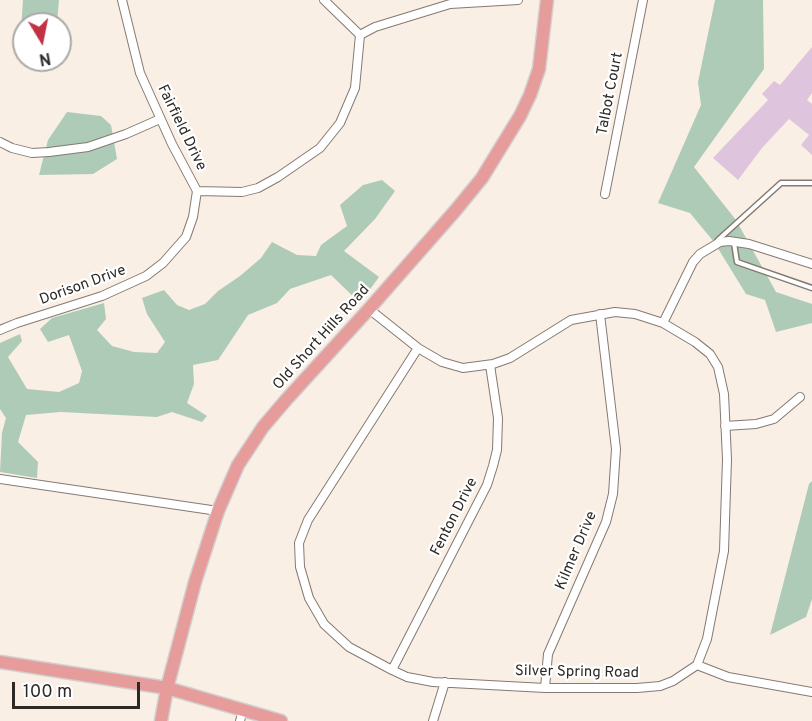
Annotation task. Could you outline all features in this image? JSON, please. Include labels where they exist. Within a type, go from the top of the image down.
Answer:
[{"type":"main road","name":"Old Short Hills Road","points":[[160,721],[166,688],[195,582],[218,511],[238,465],[263,426],[369,309],[482,178],[520,116],[539,69],[547,0]]},
{"type":"main road","points":[[0,662],[166,688],[241,716],[281,721]]},
{"type":"street","name":"Fairfield Drive","points":[[122,0],[140,72],[160,119],[197,191],[242,192],[258,188],[320,148],[340,123],[355,88],[360,35]]},
{"type":"street","points":[[324,0],[360,35],[375,27],[449,2],[518,0]]},
{"type":"street","name":"Talbot Court","points":[[605,194],[643,0]]},
{"type":"street","points":[[0,142],[32,153],[69,150],[88,147],[160,119]]},
{"type":"street","name":"Dorison Drive","points":[[0,330],[102,296],[146,276],[163,263],[186,237],[194,217],[197,191]]},
{"type":"street","points":[[663,323],[693,262],[714,244],[723,241],[734,242],[812,264]]},
{"type":"street","points":[[369,309],[418,348],[442,362],[463,368],[510,358],[571,320],[615,312],[635,314],[663,323],[710,354],[718,367],[724,394],[727,459],[724,551],[707,639],[697,665],[728,676],[812,692]]},
{"type":"street","name":"Kilmer Drive","points":[[545,688],[548,654],[606,522],[613,494],[616,449],[600,314]]},
{"type":"street","name":"Silver Spring Road","points":[[418,348],[308,520],[299,543],[300,567],[309,598],[324,624],[349,647],[392,670],[407,677],[445,682],[545,688],[637,688],[660,686],[673,681],[697,665]]},
{"type":"street","name":"Fenton Drive","points":[[392,670],[487,485],[497,450],[498,418],[490,364]]},
{"type":"street","points":[[725,426],[774,419],[800,397]]},
{"type":"street","points":[[0,479],[218,511]]},
{"type":"street","points":[[433,721],[445,682]]},
{"type":"lane","points":[[714,244],[781,183],[812,183]]},
{"type":"lane","points":[[734,242],[737,262],[812,288]]},
{"type":"green space","points":[[23,0],[59,0],[58,12],[22,12]]},
{"type":"green space","points":[[715,0],[763,0],[764,69],[694,167],[736,220],[776,292],[812,304],[812,323],[776,332],[765,300],[746,294],[714,242],[690,213],[658,203],[701,105],[698,82]]},
{"type":"green space","points":[[67,112],[101,116],[111,125],[117,159],[93,174],[39,175],[48,140]]},
{"type":"green space","points":[[382,180],[395,191],[375,219],[344,251],[379,277],[360,303],[331,275],[290,289],[277,303],[248,315],[218,360],[193,365],[194,384],[187,403],[207,416],[202,422],[172,412],[157,417],[61,412],[26,415],[18,442],[38,462],[37,478],[0,472],[2,433],[6,418],[0,409],[0,343],[20,334],[22,341],[8,357],[27,389],[59,392],[79,383],[82,371],[69,335],[48,342],[40,329],[52,318],[104,303],[106,319],[97,330],[112,346],[134,352],[157,353],[165,342],[147,314],[142,298],[164,290],[177,305],[189,310],[205,304],[261,258],[272,242],[297,255],[316,256],[321,245],[347,226],[340,205],[363,185]]},
{"type":"green space","points":[[812,481],[812,599],[806,617],[770,635],[809,484]]},
{"type":"building","points":[[812,47],[812,93],[807,100],[812,104],[812,155],[801,145],[809,135],[789,119],[762,148],[738,180],[713,158],[768,100],[762,94],[774,81],[780,85]]}]
